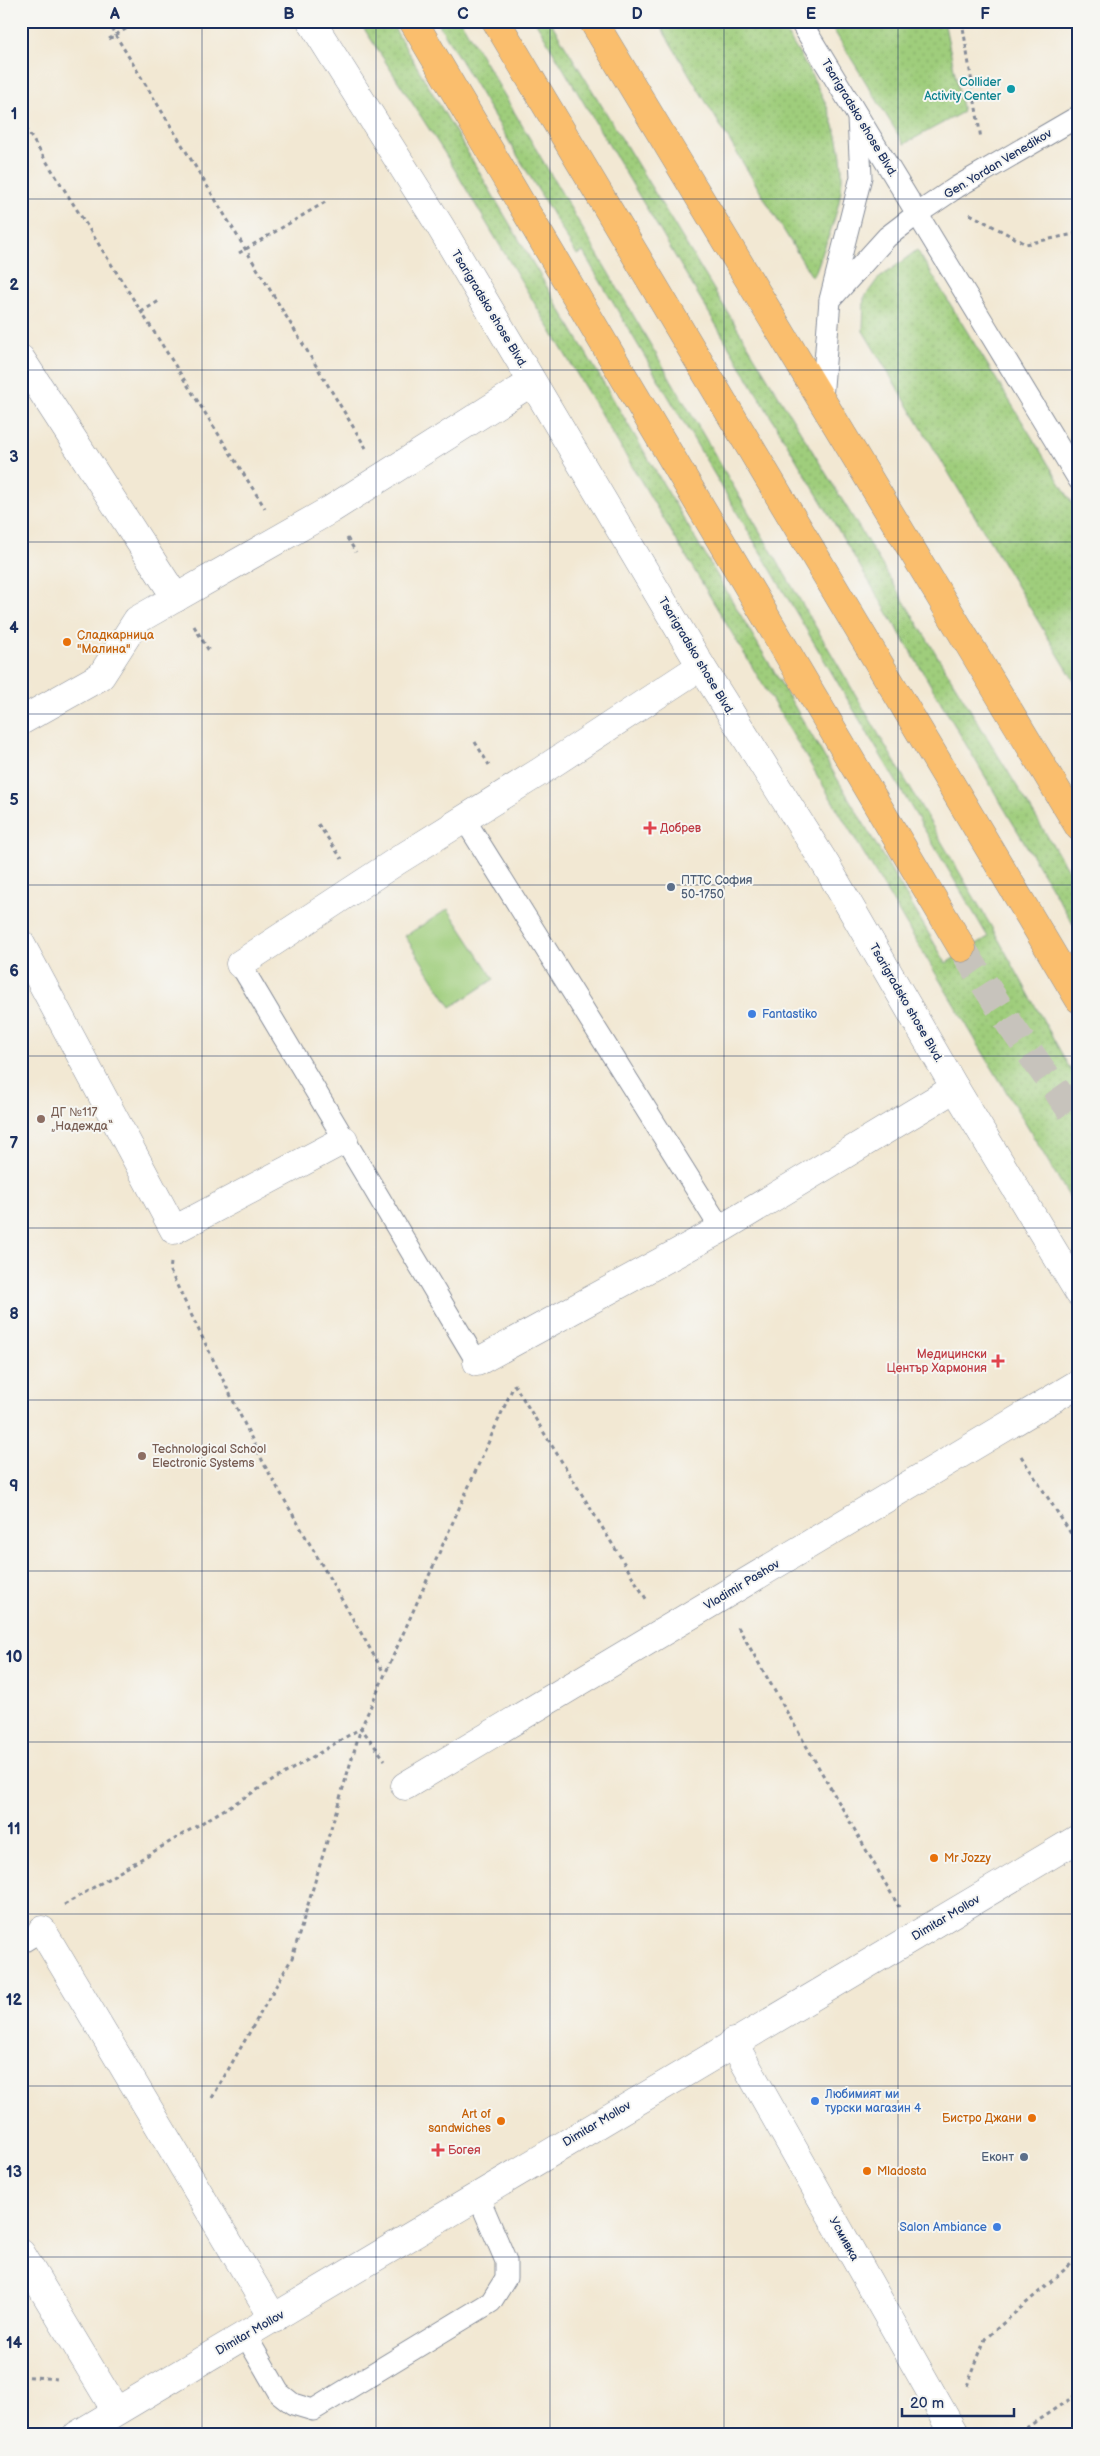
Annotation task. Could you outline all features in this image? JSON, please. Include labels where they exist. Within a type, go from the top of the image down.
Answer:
[{"type":"highway","points":[[413,21],[962,948]]},
{"type":"highway","points":[[496,21],[1079,999]]},
{"type":"highway","points":[[593,21],[1079,827]]},
{"type":"street","name":"Tsarigradsko shose Blvd.","points":[[311,21],[440,226],[701,666],[826,865],[955,1088],[1079,1293]]},
{"type":"street","points":[[21,359],[176,598]]},
{"type":"street","points":[[21,721],[101,676],[137,620],[383,476],[532,382]]},
{"type":"street","points":[[240,964],[701,666]]},
{"type":"street","points":[[21,944],[174,1230],[344,1140]]},
{"type":"street","points":[[486,1357],[721,1229],[955,1088]]},
{"type":"street","name":"Vladimir Pashov","points":[[405,1786],[1079,1383]]},
{"type":"street","name":"Dimitar Mollov","points":[[77,2435],[116,2410],[246,2336],[733,2042],[916,1936],[1079,1838]]},
{"type":"street","points":[[32,1936],[274,2319]]},
{"type":"street","name":"Усмивка","points":[[733,2042],[947,2432]]},
{"type":"street","points":[[21,2253],[116,2410]]},
{"type":"lane","name":"Tsarigradsko shose Blvd.","points":[[800,21],[1079,480]]},
{"type":"lane","points":[[822,399],[830,300],[861,177],[857,115]]},
{"type":"lane","name":"Gen. Yordan Venedikov","points":[[830,300],[888,238],[918,214],[986,170],[1079,116]]},
{"type":"lane","points":[[465,820],[721,1229]]},
{"type":"lane","points":[[240,964],[344,1140],[486,1357]]},
{"type":"lane","points":[[246,2336],[279,2393],[294,2404],[313,2410],[490,2302],[506,2278],[506,2261],[478,2196]]},
{"type":"path","points":[[108,21],[383,476]]},
{"type":"path","points":[[109,39],[139,21]]},
{"type":"path","points":[[962,21],[986,170]]},
{"type":"path","points":[[21,91],[29,86]]},
{"type":"path","points":[[21,121],[283,536]]},
{"type":"path","points":[[940,199],[1026,244],[1079,233]]},
{"type":"path","points":[[239,253],[327,201]]},
{"type":"path","points":[[1071,236],[1079,229]]},
{"type":"path","points":[[141,312],[159,301]]},
{"type":"path","points":[[475,742],[482,753]]},
{"type":"path","points":[[318,824],[327,838]]},
{"type":"path","points":[[174,1230],[170,1271],[264,1466],[384,1674]]},
{"type":"path","points":[[486,1357],[514,1385],[666,1630]]},
{"type":"path","points":[[212,2098],[292,1958],[362,1728],[384,1674],[514,1385]]},
{"type":"path","points":[[1004,1428],[1079,1546]]},
{"type":"path","points":[[721,1597],[916,1936]]},
{"type":"path","points":[[362,1728],[405,1786]]},
{"type":"path","points":[[32,1936],[66,1903],[362,1728]]},
{"type":"path","points":[[1079,2257],[985,2339],[947,2432],[1020,2432],[1079,2393]]},
{"type":"path","points":[[21,2376],[63,2380]]},
{"type":"green space","points":[[359,21],[390,21],[946,963],[988,937],[583,252],[577,255],[437,21],[461,21],[995,933],[1079,1085],[1079,1213],[444,152]]},
{"type":"green space","points":[[535,21],[550,21],[1079,888],[1079,934]]},
{"type":"green space","points":[[657,21],[779,21],[822,96],[831,116],[841,157],[842,179],[839,202],[816,271],[812,277]]},
{"type":"green space","points":[[828,21],[944,21],[963,112],[904,144]]},
{"type":"green space","points":[[917,250],[1079,514],[1079,689],[863,331],[864,298],[877,280]]},
{"type":"green space","points":[[448,909],[494,979],[451,1007],[405,936]]},
{"type":"tunnel","points":[[962,948],[1011,1026],[1079,1122]]},
{"type":"place","name":"Collider Activity Center","points":[[1011,89]]},
{"type":"place","name":"Сладкарница \"Малина\"","points":[[67,642]]},
{"type":"place","name":"Добрев","points":[[650,828]]},
{"type":"place","name":"ПТТС София 50-1750","points":[[671,887]]},
{"type":"place","name":"Fantastiko","points":[[752,1014]]},
{"type":"place","name":"ДГ №117 „Надежда“","points":[[41,1119]]},
{"type":"place","name":"Медицински Център Хармония","points":[[998,1361]]},
{"type":"place","name":"Technological School Electronic Systems","points":[[142,1456]]},
{"type":"place","name":"Mr Jozzy","points":[[934,1858]]},
{"type":"place","name":"Любимият ми турски магазин 4","points":[[815,2101]]},
{"type":"place","name":"Бистро Джани","points":[[1032,2118]]},
{"type":"place","name":"Art of sandwiches","points":[[501,2121]]},
{"type":"place","name":"Богея","points":[[438,2150]]},
{"type":"place","name":"Еконт","points":[[1024,2157]]},
{"type":"place","name":"Mladosta","points":[[867,2171]]},
{"type":"place","name":"Salon Ambiance","points":[[997,2227]]}]
